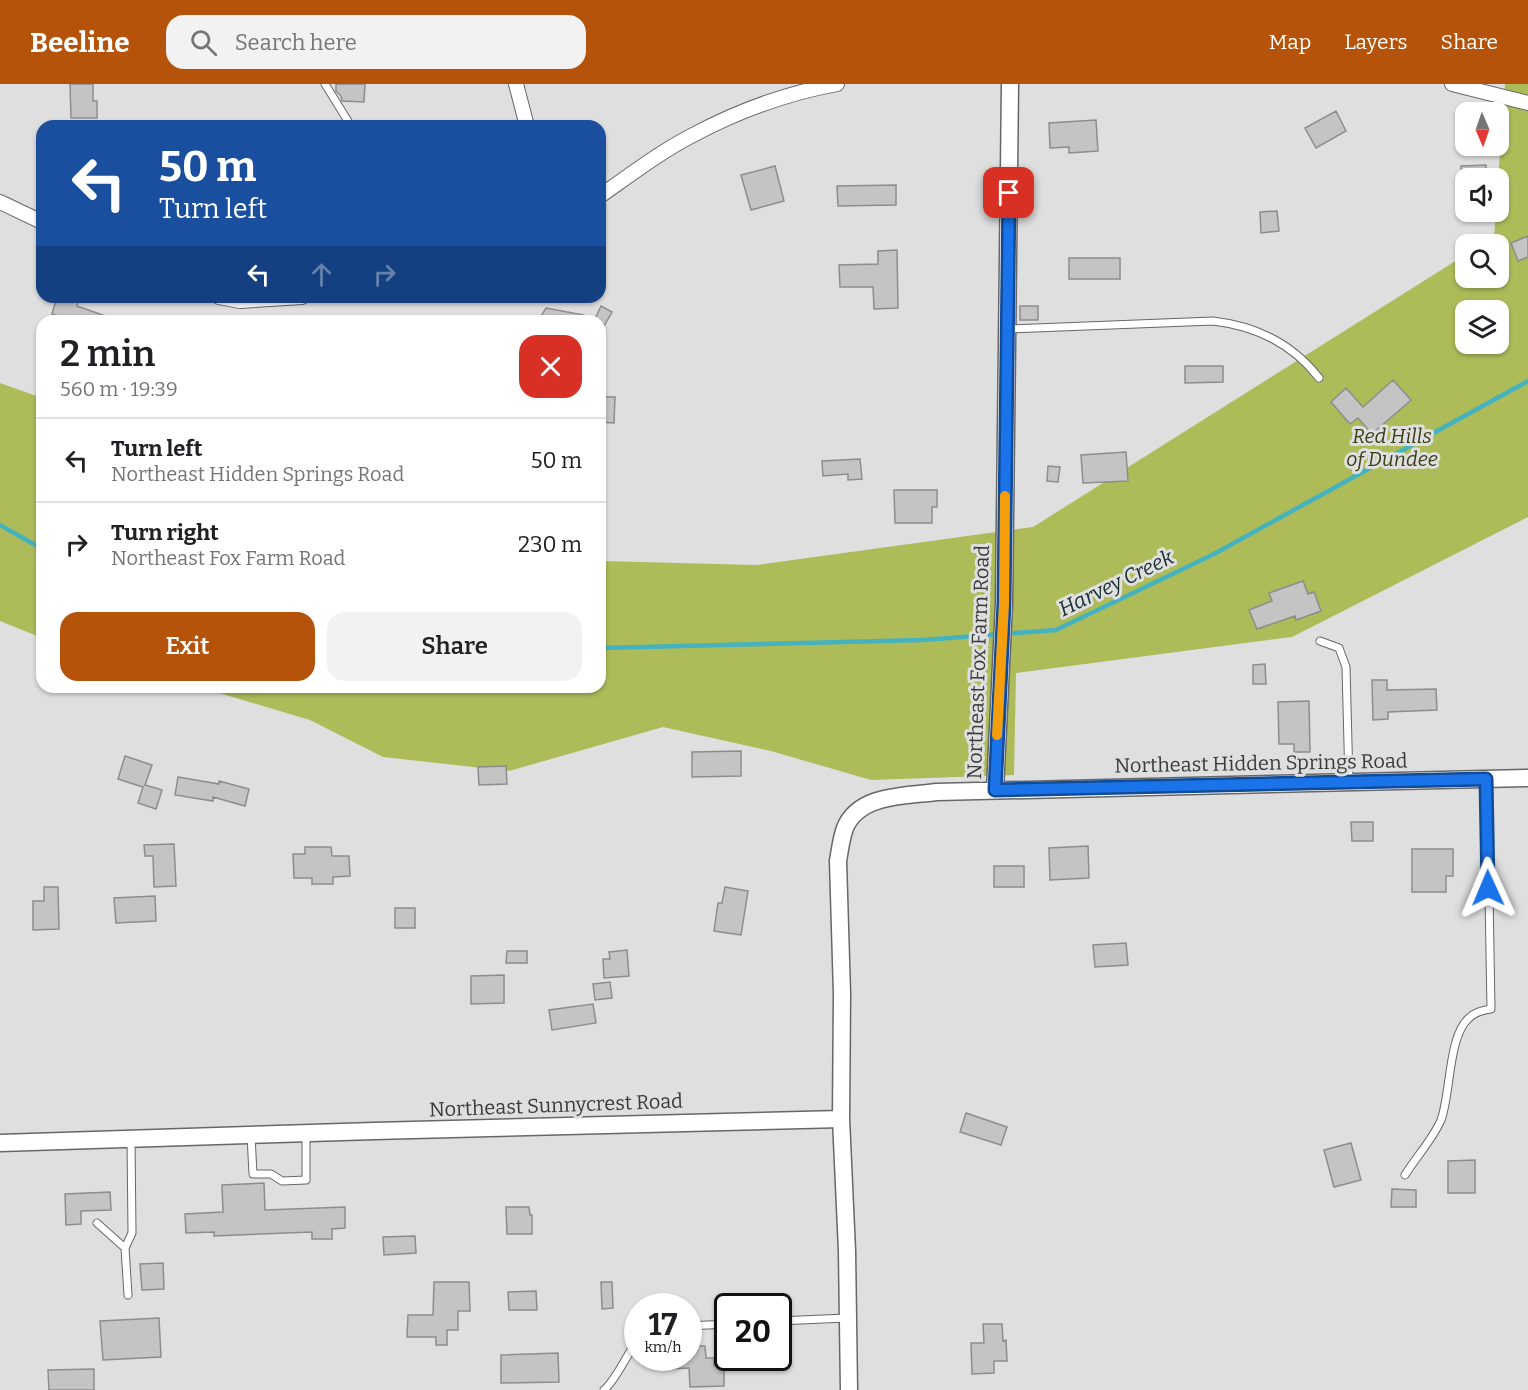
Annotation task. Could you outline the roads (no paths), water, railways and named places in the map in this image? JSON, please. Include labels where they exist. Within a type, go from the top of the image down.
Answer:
[{"type":"street","points":[[516,84],[525,120]]},
{"type":"street","points":[[606,192],[644,164],[693,135],[754,108],[808,89],[837,84]]},
{"type":"street","name":"Northeast Fox Farm Road","points":[[841,1119],[842,994],[838,861],[846,826],[853,815],[871,803],[895,797],[937,792],[995,790],[1004,603],[1010,84]]},
{"type":"street","points":[[1452,84],[1489,89],[1528,103]]},
{"type":"street","points":[[0,202],[36,219]]},
{"type":"street","name":"Northeast Hidden Springs Road","points":[[995,790],[1528,778]]},
{"type":"street","points":[[841,1119],[849,1318],[849,1390]]},
{"type":"street","name":"Northeast Sunnycrest Road","points":[[0,1143],[841,1119]]},
{"type":"lane","points":[[325,84],[347,120]]},
{"type":"lane","points":[[1007,329],[1213,321],[1236,323],[1272,338],[1292,350],[1319,378]]},
{"type":"lane","points":[[1320,641],[1338,648],[1346,667],[1349,782]]},
{"type":"lane","points":[[1405,1175],[1439,1123],[1446,1104],[1454,1048],[1464,1023],[1471,1016],[1491,1009],[1486,779]]},
{"type":"lane","points":[[251,1135],[253,1174],[271,1174],[282,1181],[306,1180],[306,1133]]},
{"type":"lane","points":[[128,1294],[125,1248],[132,1233],[131,1139]]},
{"type":"lane","points":[[97,1223],[125,1248]]},
{"type":"lane","points":[[792,1320],[849,1318]]},
{"type":"lane","points":[[604,1390],[611,1384],[624,1357]]},
{"type":"waterway","name":"Harvey Creek","points":[[606,648],[923,640],[1056,630],[1214,554],[1528,381]]},
{"type":"waterway","name":"Harvey Creek","points":[[0,525],[36,545]]},
{"type":"park label","name":"Red Hills of Dundee","points":[[1392,448]]}]
